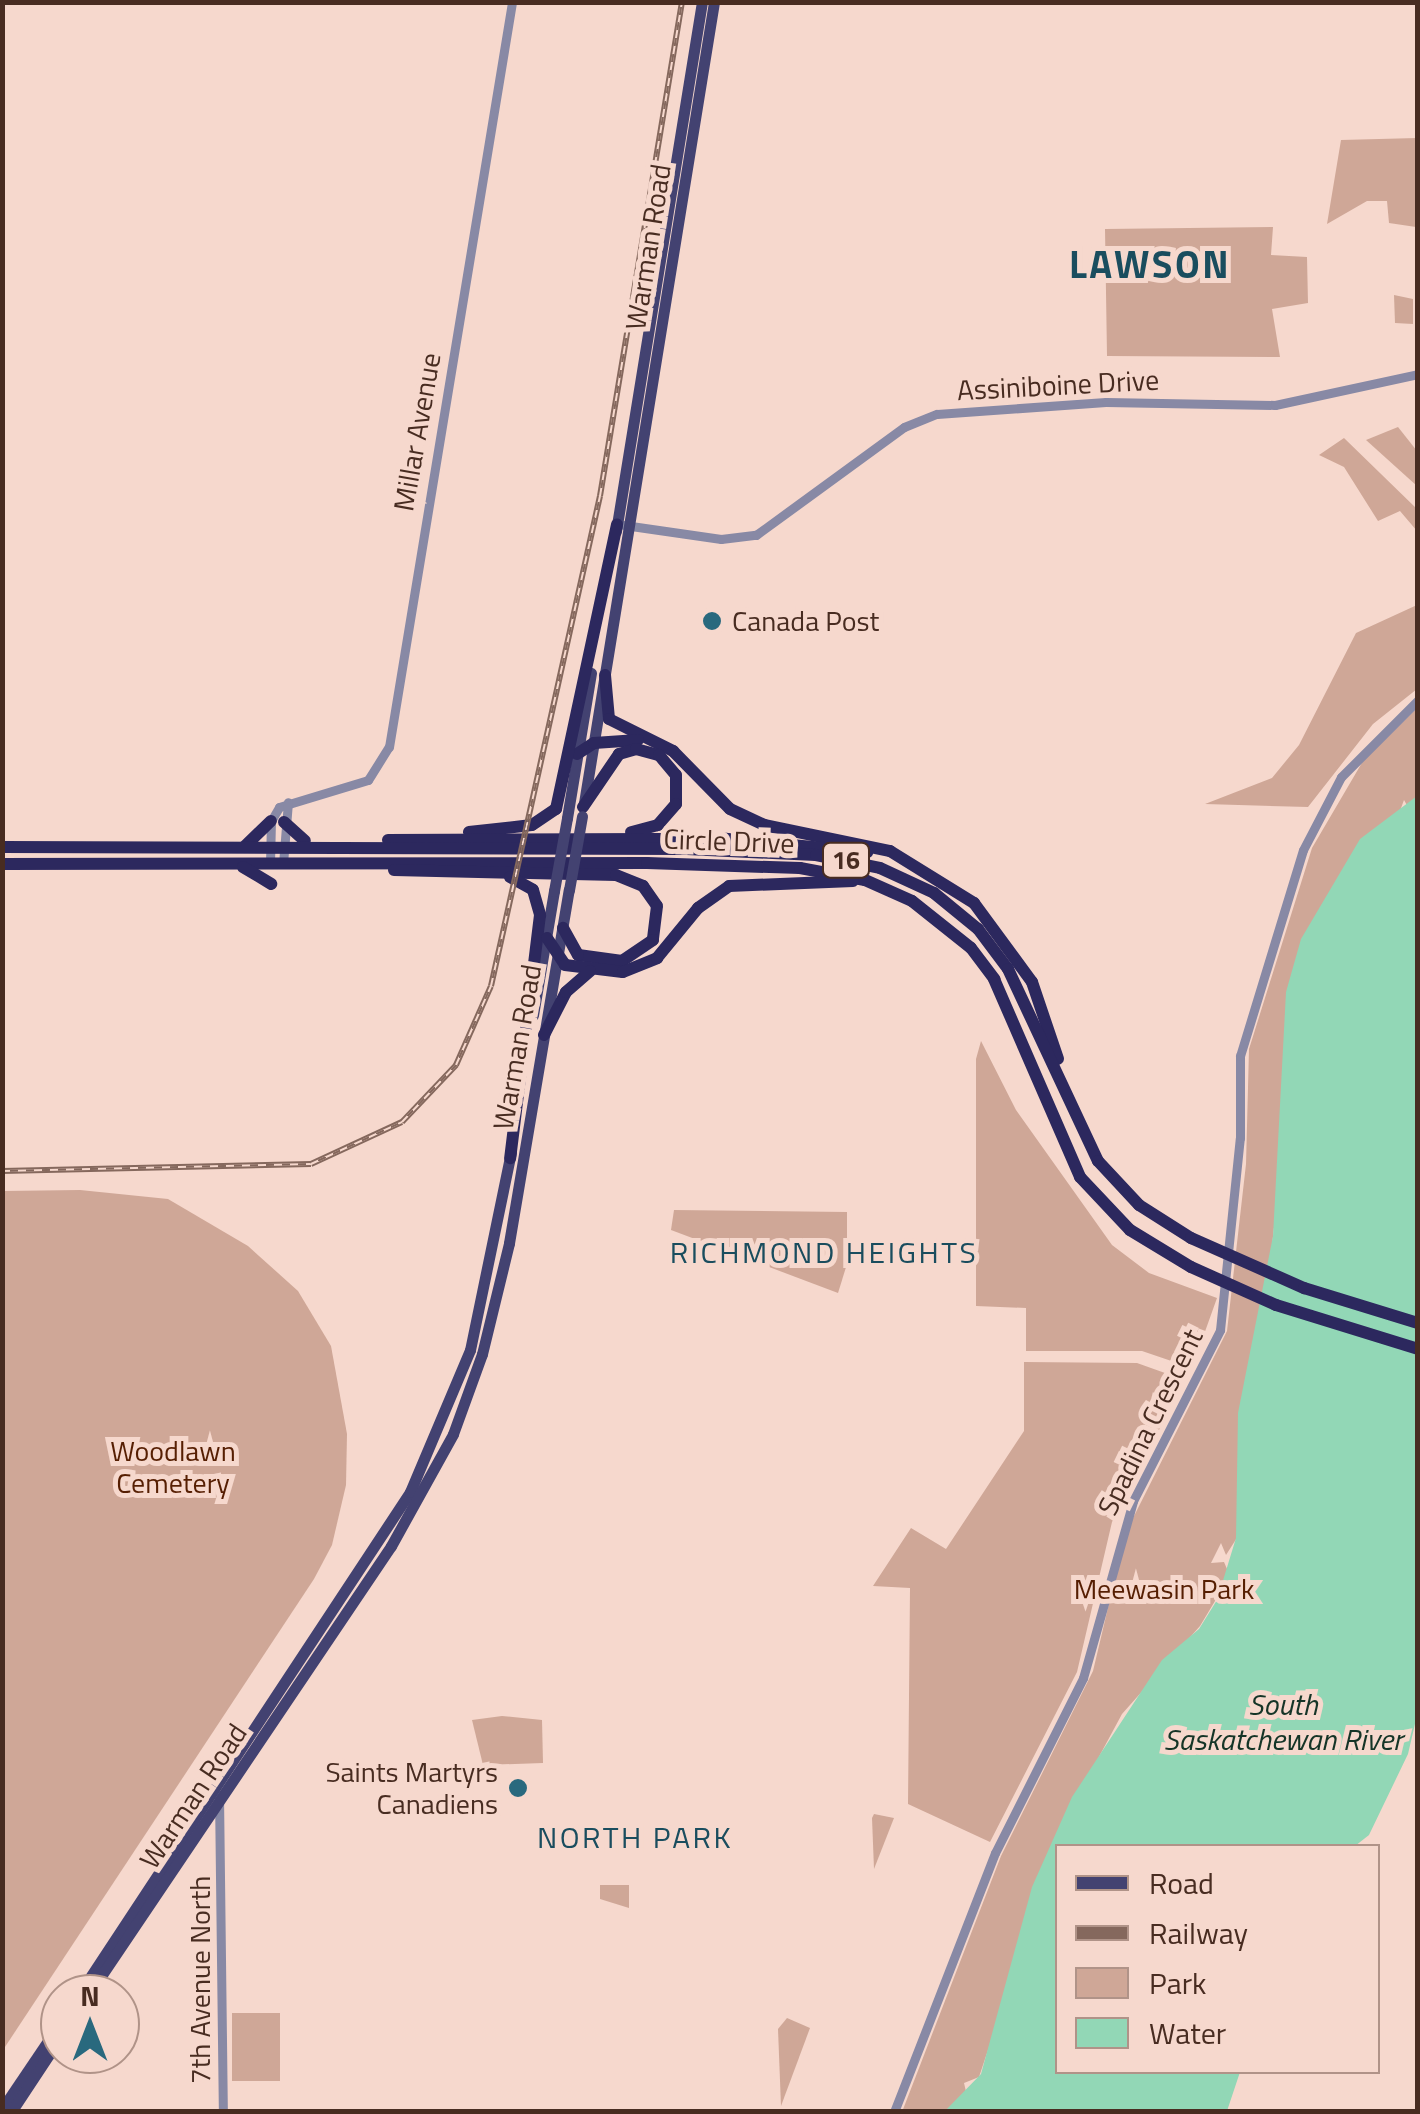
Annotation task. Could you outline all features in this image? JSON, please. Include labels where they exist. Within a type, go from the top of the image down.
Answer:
[{"type":"highway","points":[[372,840],[518,828],[553,815],[623,524]]},
{"type":"highway","points":[[605,675],[609,720],[655,742],[742,816],[868,844],[940,877],[992,924],[1032,982],[1075,1119]]},
{"type":"highway","points":[[577,754],[594,743],[655,742]]},
{"type":"highway","points":[[509,839],[652,828],[674,808],[677,780],[654,752],[624,752],[606,766],[583,812]]},
{"type":"highway","points":[[242,848],[277,821],[305,841]]},
{"type":"highway","points":[[279,846],[305,841],[509,839],[813,844],[882,856],[940,877]]},
{"type":"highway","name":"Circle Drive","points":[[2,847],[725,850],[880,868],[941,898],[991,945],[1036,1025],[1075,1119],[1122,1190],[1191,1238],[1320,1294],[1418,1323]]},
{"type":"highway","points":[[221,863],[258,871],[270,884]]},
{"type":"highway","name":"Circle Drive","points":[[2,864],[744,866],[866,880],[912,901],[971,948],[1002,996],[1080,1177],[1130,1230],[1191,1267],[1276,1305],[1418,1350]]},
{"type":"highway","points":[[332,864],[626,878],[647,890],[658,914],[649,946],[622,961],[578,955],[563,928]]},
{"type":"highway","points":[[483,873],[522,880],[539,907],[510,1158]]},
{"type":"highway","points":[[544,1035],[575,980],[597,971],[650,962],[704,902],[730,886],[866,880]]},
{"type":"highway","points":[[546,938],[558,961],[597,971]]},
{"type":"main road","name":"Warman Road","points":[[93,1974],[391,1546],[452,1434],[494,1308],[558,961],[605,675],[623,524],[702,2]]},
{"type":"main road","name":"Warman Road","points":[[102,1974],[382,1539],[425,1461],[486,1296],[577,754],[623,524],[714,2]]},
{"type":"main road","points":[[697,103],[699,20]]},
{"type":"main road","points":[[2,2109],[40,2052]]},
{"type":"main road","points":[[11,2112],[40,2068]]},
{"type":"street","name":"Millar Avenue","points":[[277,821],[288,802],[358,784],[386,758],[512,2]]},
{"type":"street","name":"Assiniboine Drive","points":[[623,524],[721,539],[756,535],[904,427],[937,414],[1106,402],[1275,405],[1418,374]]},
{"type":"street","name":"Spadina Crescent","points":[[894,2112],[995,1853],[1083,1678],[1133,1501],[1220,1330],[1240,1138],[1240,1056],[1303,850],[1341,777],[1418,700]]},
{"type":"street","points":[[276,864],[277,821]]},
{"type":"street","name":"7th Avenue North","points":[[218,1795],[222,2112]]},
{"type":"green space","points":[[1418,138],[1417,274],[1416,227],[1389,223],[1387,201],[1367,201],[1327,224],[1341,140]]},
{"type":"green space","points":[[1273,227],[1271,255],[1307,257],[1308,303],[1272,309],[1280,357],[1107,356],[1105,229]]},
{"type":"green space","points":[[1394,295],[1413,299],[1413,324],[1395,323]]},
{"type":"green space","points":[[1398,427],[1417,451],[1417,486],[1366,440]]},
{"type":"green space","points":[[1344,438],[1417,509],[1417,531],[1400,511],[1378,521],[1344,467],[1319,455]]},
{"type":"green space","points":[[1417,605],[1417,689],[1373,724],[1308,807],[1205,804],[1272,778],[1299,745],[1356,633]]},
{"type":"green space","name":"Meewasin Park","points":[[1417,708],[1417,805],[1408,807],[1404,800],[1285,1123],[1242,1530],[1226,1555],[1221,1543],[1211,1563],[1224,1562],[1230,1576],[1200,1626],[1122,1714],[1065,1820],[979,2077],[964,2083],[968,2100],[952,2111],[902,2112],[1001,1856],[1093,1671],[1126,1532],[1227,1331],[1246,1164],[1249,1049],[1312,848],[1363,761]]},
{"type":"green space","points":[[981,1041],[1016,1110],[1112,1245],[1149,1273],[1217,1298],[1192,1368],[1142,1351],[1026,1351],[1026,1308],[976,1306],[976,1059]]},
{"type":"green space","name":"Woodlawn Cemetery","points":[[80,1190],[168,1199],[248,1246],[298,1291],[331,1346],[347,1434],[346,1485],[332,1545],[314,1579],[53,1974],[40,1974],[40,1994],[3,2050],[3,1191]]},
{"type":"green space","points":[[674,1210],[847,1212],[847,1264],[838,1293],[671,1230]]},
{"type":"green space","points":[[1024,1362],[1137,1363],[1179,1378],[1182,1385],[1112,1522],[1077,1672],[990,1842],[908,1804],[910,1588],[873,1586],[911,1528],[946,1549],[1024,1431]]},
{"type":"green space","points":[[502,1716],[542,1720],[543,1763],[483,1765],[472,1720]]},
{"type":"green space","points":[[874,1814],[894,1818],[874,1869],[872,1818]]},
{"type":"green space","points":[[600,1885],[629,1885],[629,1908],[600,1899]]},
{"type":"green space","points":[[232,2013],[280,2013],[280,2081],[232,2081]]},
{"type":"green space","points":[[787,2018],[810,2028],[781,2106],[778,2029]]},
{"type":"water","name":"South Saskatchewan River","points":[[1417,796],[1418,1711],[1408,1754],[1369,1835],[1358,1844],[1055,1844],[1055,2074],[1239,2074],[1227,2111],[944,2112],[981,2074],[1032,1887],[1072,1797],[1162,1660],[1199,1629],[1217,1600],[1236,1538],[1238,1413],[1273,1236],[1286,992],[1301,939],[1360,839]]},
{"type":"railway","points":[[2,1171],[311,1164],[402,1122],[456,1065],[491,986],[600,496],[682,2]]},
{"type":"place","name":"Canada Post","points":[[712,621]]},
{"type":"place","name":"Saints Martyrs Canadiens","points":[[518,1788]]},
{"type":"district","name":"LAWSON","points":[[1150,265]]},
{"type":"district","name":"RICHMOND HEIGHTS","points":[[824,1252]]},
{"type":"district","name":"NORTH PARK","points":[[635,1837]]}]
